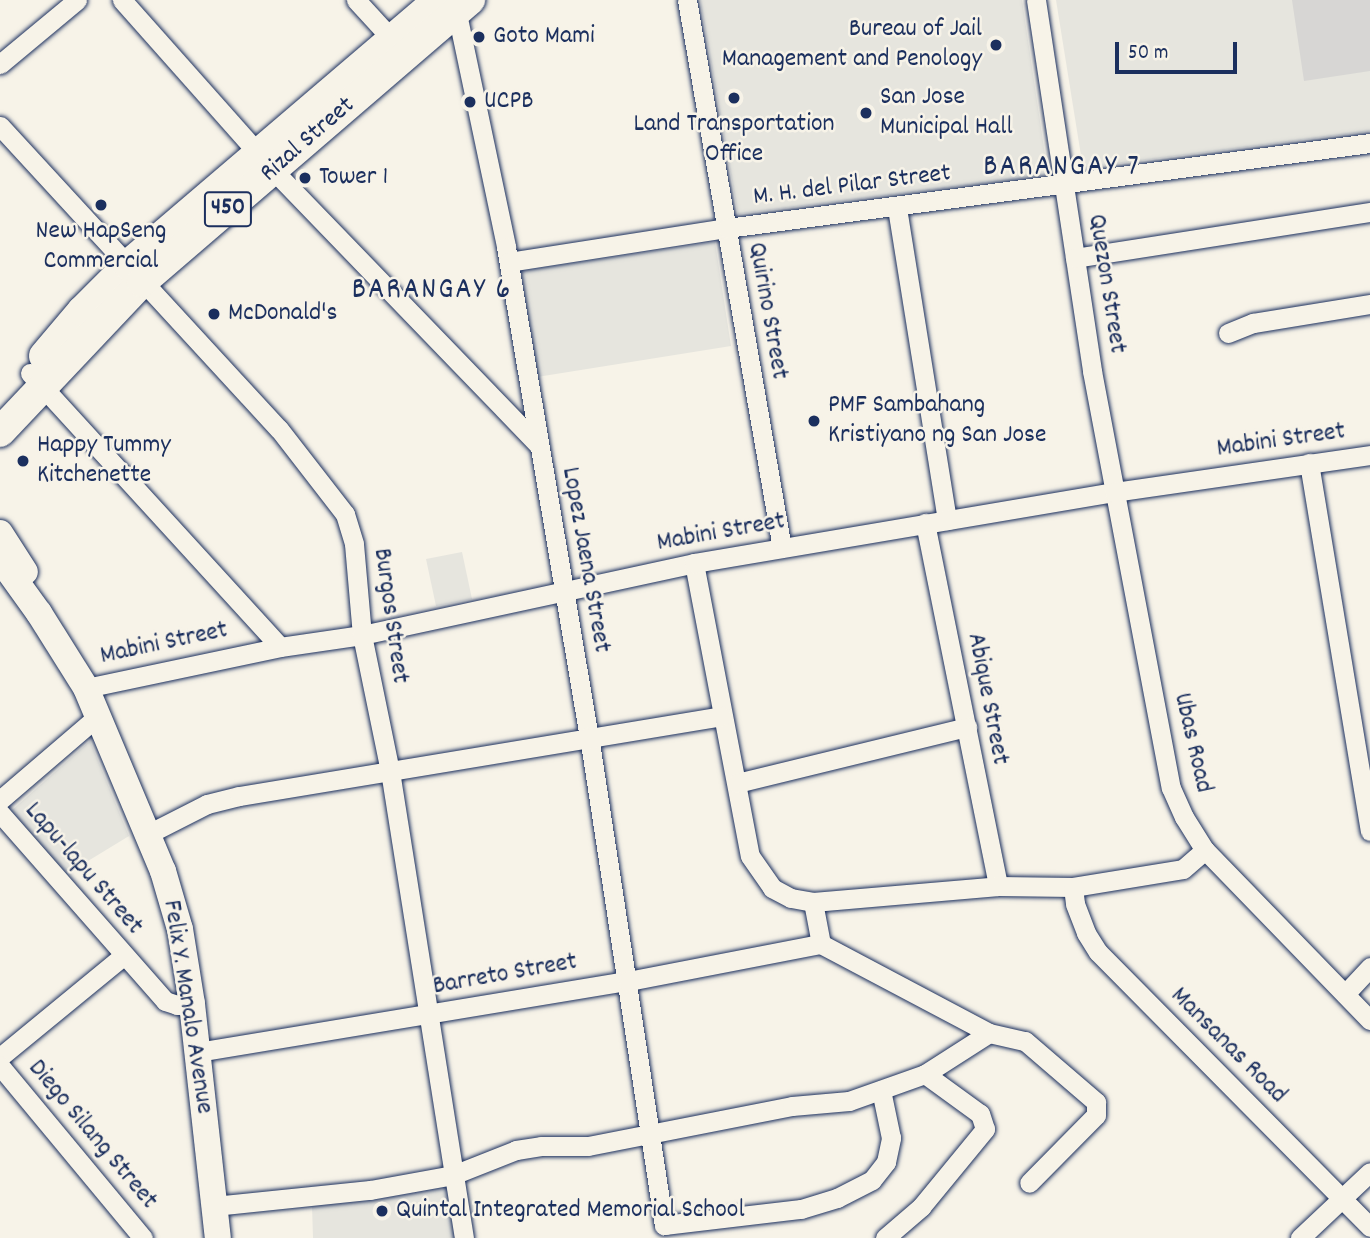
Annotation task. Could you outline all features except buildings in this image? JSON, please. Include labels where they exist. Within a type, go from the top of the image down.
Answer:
[{"type":"main road","name":"Rizal Street","points":[[0,432],[82,311],[135,274],[455,3]]},
{"type":"main road","name":"Rizal Street","points":[[0,402],[36,379]]},
{"type":"main road","name":"Felix Y. Manalo Avenue","points":[[0,533],[71,645],[80,678]]},
{"type":"main road","name":"Felix Y. Manalo Avenue","points":[[0,559],[80,678],[150,832],[180,929],[192,1004],[218,1238]]},
{"type":"street","points":[[0,64],[77,0]]},
{"type":"street","points":[[122,0],[265,162],[538,444]]},
{"type":"street","points":[[356,0],[399,48]]},
{"type":"street","name":"Quirino Street","points":[[687,0],[782,548]]},
{"type":"street","name":"Quezon Street","points":[[1036,0],[1114,492]]},
{"type":"street","name":"Lopez Jaena Street","points":[[455,3],[509,262],[590,736],[664,1224],[801,1209],[837,1198],[872,1180],[886,1162],[891,1138],[881,1090]]},
{"type":"street","name":"Burgos Street","points":[[0,126],[279,429],[337,500],[354,544],[362,635],[390,771],[464,1238]]},
{"type":"street","name":"M. H. del Pilar Street","points":[[509,262],[727,228],[897,208],[1063,183],[1370,144]]},
{"type":"street","points":[[897,208],[947,520]]},
{"type":"street","points":[[1075,258],[1370,212]]},
{"type":"street","points":[[1228,333],[1253,323],[1370,304]]},
{"type":"street","points":[[36,379],[280,647]]},
{"type":"street","name":"Mabini Street","points":[[80,678],[362,635],[694,564],[925,523],[1370,455]]},
{"type":"street","points":[[1309,463],[1370,831]]},
{"type":"street","name":"Ubas Road","points":[[1114,492],[1171,788],[1184,817],[1205,850],[1370,1020]]},
{"type":"street","name":"Abique Street","points":[[925,523],[998,886]]},
{"type":"street","points":[[694,564],[721,716],[751,856],[760,874],[772,888],[791,898],[813,902],[998,886],[1073,887],[1183,869],[1205,850]]},
{"type":"street","points":[[0,800],[99,715]]},
{"type":"street","points":[[150,832],[207,804],[239,796],[721,716]]},
{"type":"street","points":[[737,783],[967,727]]},
{"type":"street","name":"Lapu-lapu Street","points":[[0,813],[165,1001],[177,1005],[192,1004]]},
{"type":"street","name":"Mansanas Road","points":[[1073,887],[1082,923],[1098,952],[1370,1227]]},
{"type":"street","points":[[813,902],[821,944],[989,1033],[1025,1041],[1096,1102],[1096,1115],[1029,1184]]},
{"type":"street","name":"Barreto Street","points":[[197,1052],[628,981],[821,944]]},
{"type":"street","points":[[0,1057],[123,956]]},
{"type":"street","points":[[1345,994],[1370,967]]},
{"type":"street","points":[[214,1206],[370,1190],[453,1175],[516,1150],[541,1146],[588,1146],[793,1106],[849,1101],[925,1074],[989,1033]]},
{"type":"street","name":"Diego Silang Street","points":[[0,1066],[143,1238]]},
{"type":"street","points":[[885,1238],[921,1207],[985,1129],[980,1114],[925,1074]]},
{"type":"street","points":[[1300,1238],[1370,1172]]},
{"type":"shaded area","points":[[700,0],[1022,0],[1048,175],[738,214]]},
{"type":"shaded area","points":[[1056,0],[1370,0],[1370,131],[1083,168]]},
{"type":"shaded area","points":[[1292,0],[1370,0],[1370,71],[1304,81]]},
{"type":"shaded area","points":[[715,242],[731,346],[537,377],[521,271]]},
{"type":"shaded area","points":[[462,552],[472,599],[436,606],[426,559]]},
{"type":"shaded area","points":[[90,741],[129,836],[65,875],[11,811]]},
{"type":"shaded area","name":"Quintal Integrated Memorial School","points":[[430,1186],[446,1186],[450,1193],[457,1238],[313,1238],[312,1205]]},
{"type":"place","name":"Goto Mami","points":[[479,37]]},
{"type":"place","name":"Bureau of Jail Management and Penology","points":[[996,45]]},
{"type":"place","name":"Land Transportation Office","points":[[734,98]]},
{"type":"place","name":"UCPB","points":[[470,102]]},
{"type":"place","name":"San Jose Municipal Hall","points":[[866,113]]},
{"type":"place","name":"Tower 1","points":[[305,178]]},
{"type":"place","name":"New HapSeng Commercial","points":[[101,205]]},
{"type":"place","name":"McDonald's","points":[[214,314]]},
{"type":"place","name":"PMF Sambahang Kristiyano ng San Jose","points":[[814,421]]},
{"type":"place","name":"Happy Tummy Kitchenette","points":[[23,461]]},
{"type":"place","name":"Quintal Integrated Memorial School","points":[[382,1211]]},
{"type":"district","name":"BARANGAY 7","points":[[1062,169]]},
{"type":"district","name":"BARANGAY 6","points":[[432,292]]}]
